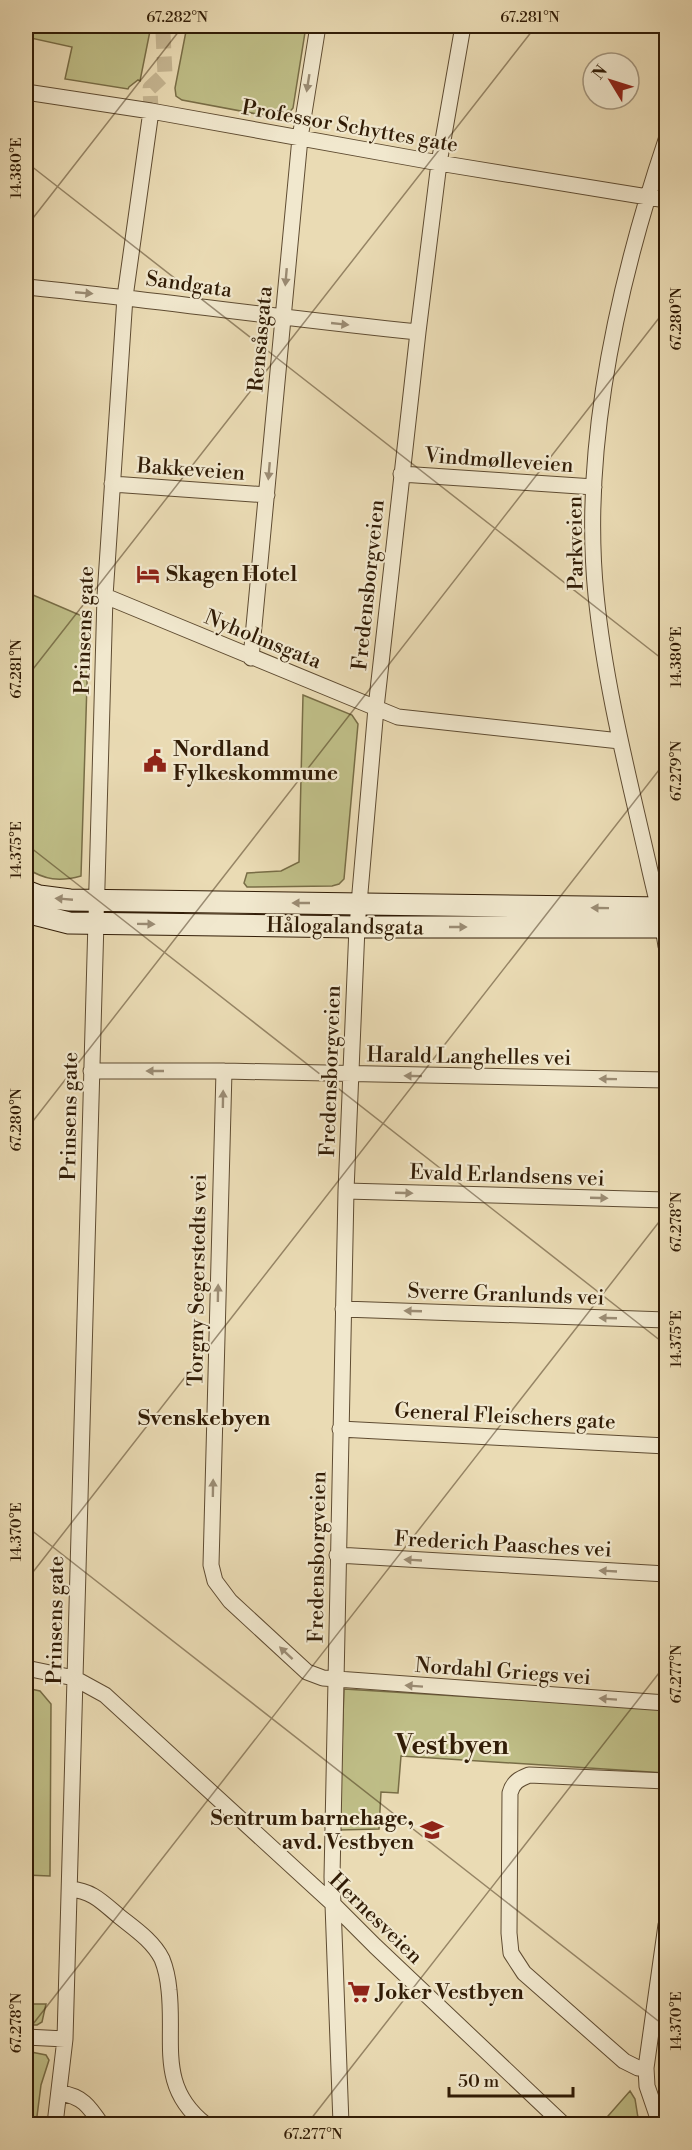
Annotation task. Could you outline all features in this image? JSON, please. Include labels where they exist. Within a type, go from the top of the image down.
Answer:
[{"type":"street","name":"Rensåsgata","points":[[251,658],[300,138],[318,26]]},
{"type":"street","name":"Fredensborgveien","points":[[341,2124],[335,1933],[332,1904],[337,1555],[346,1191],[357,927],[376,708],[401,474],[440,163],[463,26]]},
{"type":"street","name":"Professor Schyttes gate","points":[[26,92],[151,111],[440,163],[666,200]]},
{"type":"street","name":"Prinsens gate","points":[[55,2124],[65,2039],[105,596],[125,297],[151,111]]},
{"type":"street","name":"Parkveien","points":[[664,923],[620,741],[596,592],[593,524],[598,437],[612,344],[647,196],[666,140]]},
{"type":"street","name":"Sandgata","points":[[26,287],[418,332]]},
{"type":"street","name":"Vindmølleveien","points":[[401,474],[594,487]]},
{"type":"street","name":"Bakkeveien","points":[[112,484],[267,495]]},
{"type":"street","name":"Nyholmsgata","points":[[105,596],[398,717],[620,741]]},
{"type":"street","name":"Hålogalandsgata","points":[[26,891],[59,899],[359,903],[664,923]]},
{"type":"street","name":"Hålogalandsgata","points":[[26,912],[62,922],[357,927],[664,923]]},
{"type":"street","name":"Harald Langhelles vei","points":[[91,1071],[224,1071],[666,1080]]},
{"type":"street","name":"Torgny Segerstedts vei","points":[[224,1071],[212,1573],[215,1581],[230,1601],[307,1672],[336,1680]]},
{"type":"street","name":"Evald Erlandsens vei","points":[[346,1191],[666,1200]]},
{"type":"street","name":"Sverre Granlunds vei","points":[[343,1309],[666,1320]]},
{"type":"street","name":"General Fleischers gate","points":[[340,1429],[666,1446]]},
{"type":"street","name":"Frederich Paasches vei","points":[[337,1555],[666,1574]]},
{"type":"street","name":"Hernesveien","points":[[26,1668],[74,1677],[105,1695],[332,1904],[563,2124]]},
{"type":"street","name":"Nordahl Griegs vei","points":[[336,1680],[666,1703]]},
{"type":"street","points":[[646,2068],[624,2061],[524,1972],[511,1953],[509,1933],[510,1793],[513,1784],[529,1775],[666,1781]]},
{"type":"street","points":[[69,1889],[92,1894],[141,1934],[161,1957],[167,1973],[170,2003],[170,2064],[174,2083],[184,2102],[205,2124]]},
{"type":"street","points":[[660,2124],[647,2086],[646,2068],[666,1925]]},
{"type":"street","points":[[26,2037],[65,2039]]},
{"type":"street","points":[[60,2093],[76,2096],[91,2109],[101,2124]]},
{"type":"shaded area","points":[[26,26],[151,26],[140,81],[138,80],[128,89],[65,79],[72,47],[26,37]]},
{"type":"shaded area","points":[[187,26],[306,26],[293,108],[287,115],[278,118],[182,100],[176,96],[175,88]]},
{"type":"shaded area","points":[[26,592],[89,619],[81,876],[73,878],[52,879],[26,868]]},
{"type":"shaded area","points":[[303,695],[352,715],[358,724],[344,879],[332,886],[247,887],[244,883],[247,873],[281,871],[299,862]]},
{"type":"shaded area","points":[[26,1688],[40,1691],[51,1704],[50,1876],[26,1875]]},
{"type":"shaded area","points":[[344,1689],[666,1709],[666,1773],[401,1756],[398,1793],[381,1792],[379,1829],[339,1830]]},
{"type":"shaded area","points":[[26,2004],[46,2004],[42,2022],[37,2025],[26,2025]]},
{"type":"shaded area","points":[[26,2051],[46,2055],[49,2060],[41,2085],[36,2124],[26,2124]]},
{"type":"shaded area","points":[[630,2091],[635,2099],[639,2124],[601,2124]]},
{"type":"tunnel","points":[[151,111],[150,88],[165,74],[163,33],[167,26]]},
{"type":"place","name":"Skagen Hotel","points":[[148,574]]},
{"type":"place","name":"Nordland Fylkeskommune","points":[[155,761]]},
{"type":"place","name":"Sentrum barnehage, avd. Vestbyen","points":[[432,1830]]},
{"type":"place","name":"Joker Vestbyen","points":[[359,1992]]},
{"type":"district","name":"Svenskebyen","points":[[204,1417]]},
{"type":"district","name":"Vestbyen","points":[[452,1745]]}]
